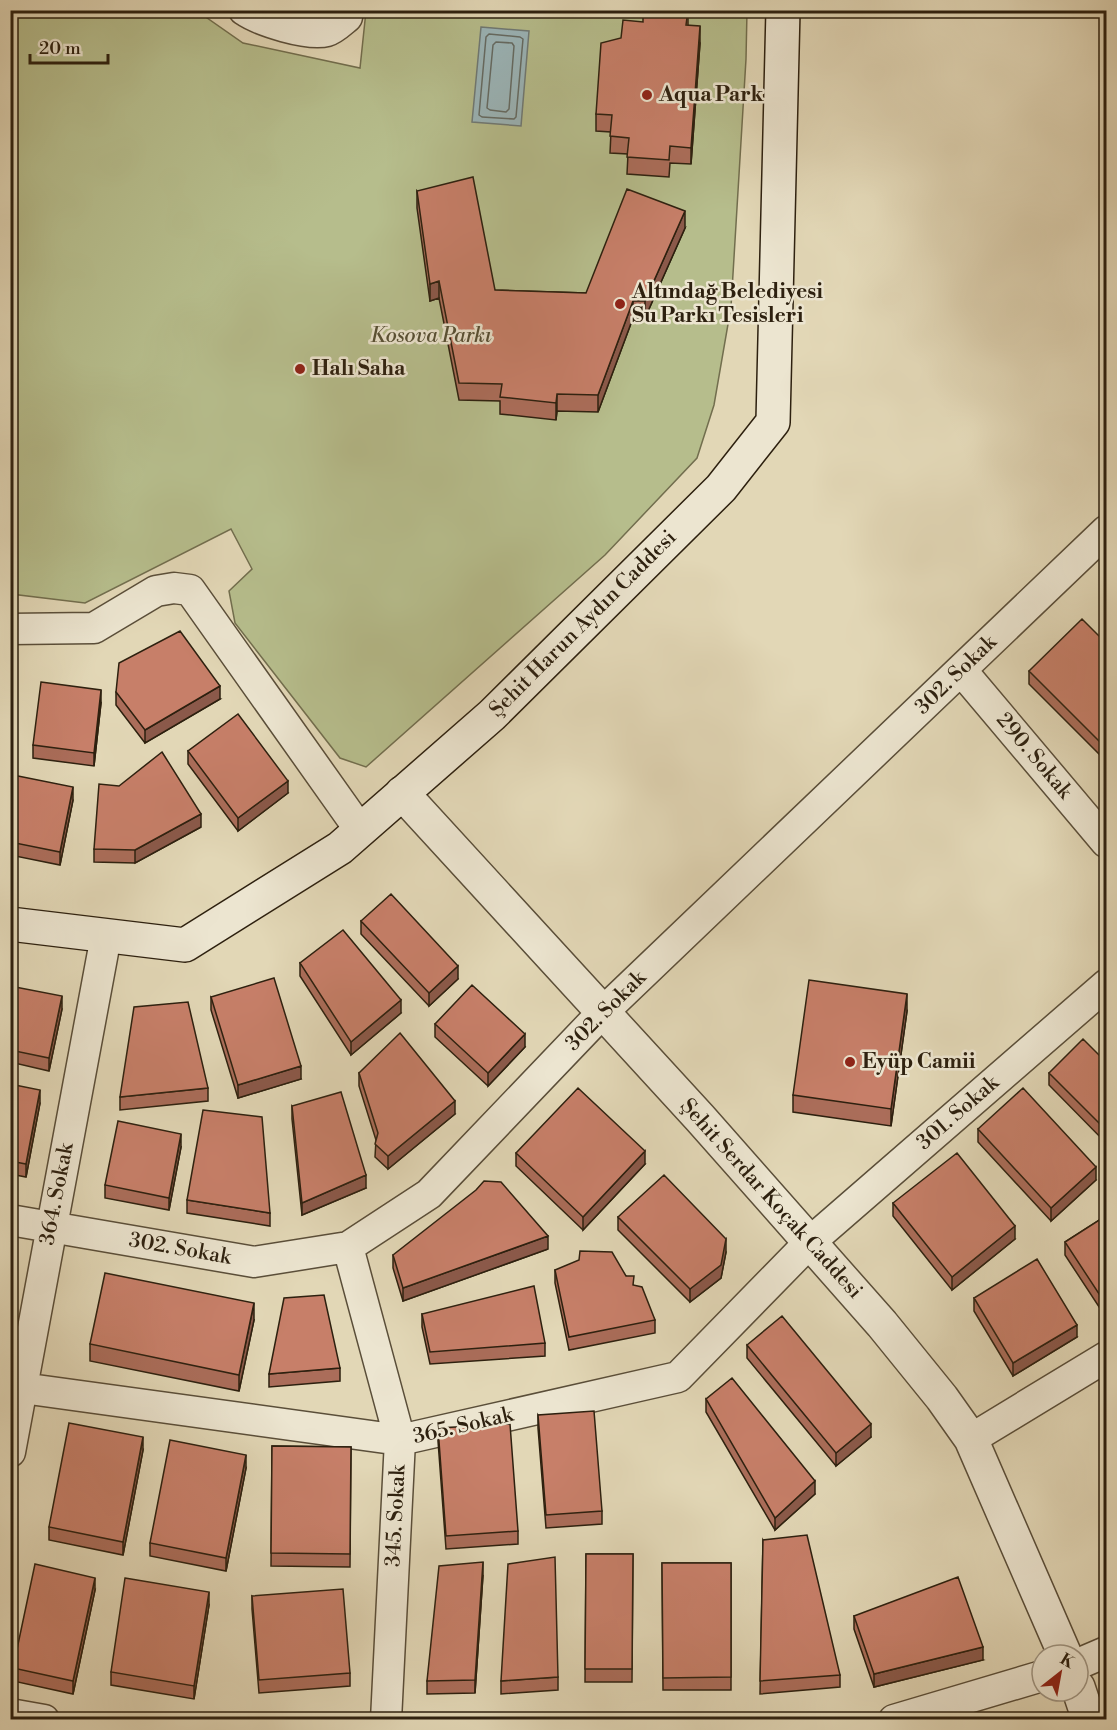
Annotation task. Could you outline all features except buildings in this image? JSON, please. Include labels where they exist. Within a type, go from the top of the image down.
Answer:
[{"type":"main road","name":"Şehit Harun Aydın Caddesi","points":[[10,924],[185,945],[340,848],[492,715],[713,496],[773,422],[783,10]]},
{"type":"main road","name":"Şehit Serdar Koçak Caddesi","points":[[402,793],[700,1118],[882,1324],[942,1398],[971,1439],[1060,1643]]},
{"type":"main road","points":[[1084,1703],[1089,1719]]},
{"type":"street","points":[[244,10],[252,16],[303,31],[328,31],[348,14]]},
{"type":"street","name":"302. Sokak","points":[[10,1220],[254,1262],[348,1247],[429,1194],[603,1012],[1107,531]]},
{"type":"street","points":[[10,629],[94,628],[156,591],[174,588],[190,590],[360,830]]},
{"type":"street","name":"290. Sokak","points":[[961,670],[1107,842]]},
{"type":"street","name":"364. Sokak","points":[[10,1452],[106,936]]},
{"type":"street","name":"301. Sokak","points":[[810,1242],[1107,985]]},
{"type":"street","name":"365. Sokak","points":[[22,1388],[400,1440],[678,1377],[810,1242]]},
{"type":"street","name":"345. Sokak","points":[[348,1247],[400,1440],[386,1719]]},
{"type":"street","points":[[971,1439],[1107,1357]]},
{"type":"street","points":[[1090,1659],[1107,1652]]},
{"type":"street","points":[[894,1719],[1030,1679]]},
{"type":"street","points":[[10,1714],[44,1719]]},
{"type":"green space","name":"Kosova Parkı","points":[[11,11],[197,11],[243,43],[360,68],[366,11],[747,11],[731,307],[714,405],[697,458],[605,555],[366,767],[340,758],[235,623],[229,591],[252,569],[231,529],[85,603],[11,594]]},
{"type":"water","points":[[481,27],[529,31],[521,126],[472,122]]},
{"type":"place","name":"Aqua Park","points":[[647,95]]},
{"type":"place","name":"Altındağ Belediyesi Su Parkı Tesisleri","points":[[620,304]]},
{"type":"place","name":"Halı Saha","points":[[300,369]]},
{"type":"place","name":"Eyüp Camii","points":[[850,1062]]}]
